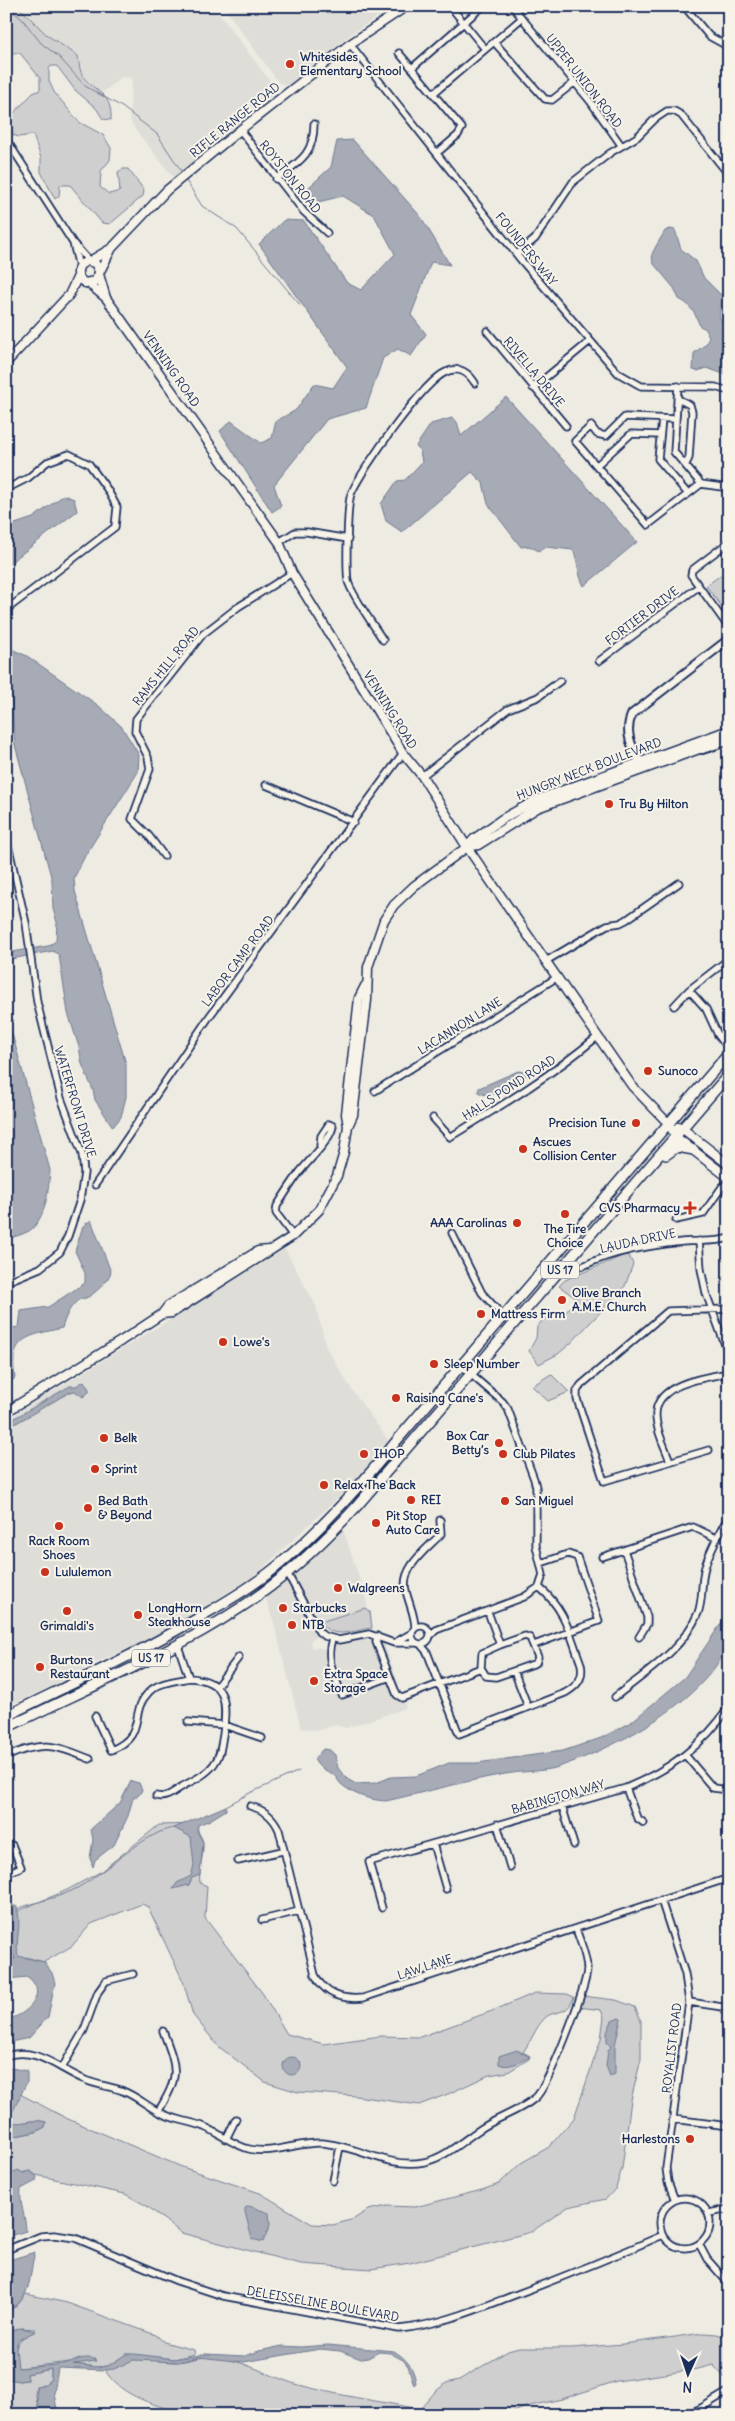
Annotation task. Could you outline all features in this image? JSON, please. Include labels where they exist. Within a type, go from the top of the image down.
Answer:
[{"type":"highway","points":[[702,748],[729,739]]},
{"type":"highway","points":[[702,748],[729,744]]},
{"type":"highway","name":"US 17","points":[[6,1716],[173,1633],[238,1595],[280,1564],[349,1500],[729,1053]]},
{"type":"highway","name":"US 17","points":[[6,1728],[178,1646],[241,1608],[326,1540],[729,1074]]},
{"type":"highway","points":[[651,1166],[657,1165],[674,1148],[694,1150]]},
{"type":"main road","name":"RIFLE RANGE ROAD","points":[[99,273],[112,248],[167,190],[350,44],[407,6]]},
{"type":"main road","name":"RIFLE RANGE ROAD","points":[[89,261],[112,248]]},
{"type":"main road","points":[[6,363],[69,295],[87,283],[96,281],[99,273],[96,264],[89,261],[79,267],[78,276],[69,295]]},
{"type":"main road","name":"VENNING ROAD","points":[[99,273],[106,298]]},
{"type":"main road","points":[[78,276],[87,283]]},
{"type":"main road","name":"VENNING ROAD","points":[[87,283],[106,298],[279,542],[292,574],[404,753],[422,776],[467,847],[597,1037],[632,1086],[669,1124]]},
{"type":"main road","name":"HUNGRY NECK BOULEVARD","points":[[6,1412],[162,1314],[172,1313],[263,1256],[269,1250],[293,1236],[319,1210],[329,1193],[344,1152],[348,1126],[346,1114],[359,998],[366,985],[370,954],[384,920],[394,905],[414,886],[467,847],[474,839],[502,819],[531,802],[639,761],[729,730]]},
{"type":"main road","name":"HUNGRY NECK BOULEVARD","points":[[467,847],[478,845],[537,808],[702,748]]},
{"type":"main road","points":[[669,1124],[683,1129],[729,1165]]},
{"type":"main road","points":[[669,1124],[676,1137],[729,1178]]},
{"type":"street","points":[[450,6],[485,49]]},
{"type":"street","points":[[412,68],[483,6]]},
{"type":"street","name":"UPPER UNION ROAD","points":[[512,6],[575,82],[621,146]]},
{"type":"street","points":[[684,6],[709,36],[729,47]]},
{"type":"street","points":[[434,93],[522,18]]},
{"type":"street","points":[[494,42],[545,99],[552,100],[575,82]]},
{"type":"street","name":"FOUNDERS WAY","points":[[350,44],[517,254],[618,373],[628,381],[650,387],[715,387],[729,391]]},
{"type":"street","points":[[399,53],[462,128],[458,135],[437,153]]},
{"type":"street","points":[[517,254],[535,239],[573,182],[621,146],[637,137],[655,119],[668,111],[674,111],[681,115],[729,175]]},
{"type":"street","points":[[276,178],[308,154],[314,138],[314,124]]},
{"type":"street","name":"ROYSTON ROAD","points":[[240,130],[304,212],[327,234]]},
{"type":"street","points":[[6,139],[73,243],[89,261]]},
{"type":"street","points":[[73,243],[79,267]]},
{"type":"street","name":"RIVELLA DRIVE","points":[[487,330],[566,426]]},
{"type":"street","points":[[533,388],[590,342]]},
{"type":"street","points":[[382,640],[348,582],[351,496],[366,467],[391,432],[430,386],[444,373],[462,370],[475,383]]},
{"type":"street","points":[[678,386],[674,452],[701,484],[722,487],[729,485]]},
{"type":"street","points":[[678,400],[690,406],[692,412],[689,458],[686,464]]},
{"type":"street","points":[[675,419],[625,417],[606,436],[597,434],[591,426],[575,441],[648,525],[701,484]]},
{"type":"street","points":[[662,419],[658,459],[688,494]]},
{"type":"street","points":[[597,466],[631,434],[660,436]]},
{"type":"street","points":[[6,489],[28,478],[47,462],[69,454],[89,464],[117,507],[115,527],[6,610]]},
{"type":"street","points":[[279,542],[295,532],[307,532],[348,540]]},
{"type":"street","points":[[729,542],[692,570],[691,576],[729,628]]},
{"type":"street","name":"RAMS HILL ROAD","points":[[164,856],[149,836],[132,819],[150,769],[148,757],[135,731],[135,721],[147,703],[203,634],[238,607],[292,574]]},
{"type":"street","name":"FORTIER DRIVE","points":[[600,661],[698,587]]},
{"type":"street","points":[[644,769],[628,733],[628,722],[632,714],[729,639]]},
{"type":"street","points":[[422,776],[508,709],[538,697],[560,681]]},
{"type":"street","name":"LABOR CAMP ROAD","points":[[95,1185],[209,1017],[404,753]]},
{"type":"street","points":[[266,785],[354,822]]},
{"type":"street","name":"WATERFRONT DRIVE","points":[[6,836],[26,923],[27,942],[37,1002],[53,1068],[80,1146],[84,1173],[80,1200],[68,1236],[60,1252],[40,1268],[6,1282]]},
{"type":"street","points":[[546,961],[607,924],[620,924],[679,883]]},
{"type":"street","points":[[674,1006],[689,990],[729,959]]},
{"type":"street","name":"LACANNON LANE","points":[[375,1091],[556,978]]},
{"type":"street","points":[[689,990],[706,1009],[718,1035],[729,1049]]},
{"type":"street","name":"HALLS POND ROAD","points":[[433,1118],[450,1137],[536,1084],[568,1062],[597,1037]]},
{"type":"street","points":[[293,1236],[276,1213],[277,1206],[320,1146]]},
{"type":"street","points":[[720,1171],[722,1187]]},
{"type":"street","points":[[676,1220],[703,1214],[722,1187],[729,1182]]},
{"type":"street","points":[[452,1233],[482,1293],[504,1317]]},
{"type":"street","name":"LAUDA DRIVE","points":[[583,1266],[596,1260],[638,1249],[684,1241],[719,1241],[729,1238]]},
{"type":"street","points":[[699,1241],[704,1285],[729,1356]]},
{"type":"street","points":[[709,1450],[604,1481],[577,1399],[577,1391],[581,1385],[668,1311],[729,1309]]},
{"type":"street","points":[[394,1643],[416,1629],[429,1632],[436,1630],[524,1597],[539,1587],[544,1575],[536,1546],[536,1487],[510,1415],[503,1402],[461,1366]]},
{"type":"street","points":[[670,1461],[656,1419],[656,1410],[659,1403],[680,1385],[729,1373]]},
{"type":"street","points":[[615,1696],[670,1654],[687,1632],[701,1604],[704,1570],[716,1538],[729,1515]]},
{"type":"street","points":[[427,1652],[418,1644],[415,1620],[405,1588],[405,1578],[409,1570],[441,1534],[440,1520]]},
{"type":"street","points":[[602,1557],[693,1527],[716,1538]]},
{"type":"street","points":[[624,1550],[647,1617],[647,1624],[639,1638]]},
{"type":"street","points":[[534,1645],[598,1621],[577,1557],[568,1554],[541,1563]]},
{"type":"street","points":[[286,1572],[319,1632],[332,1639],[339,1640],[369,1634],[394,1643],[418,1644],[427,1642]]},
{"type":"street","points":[[429,1632],[427,1652],[459,1734],[564,1693],[576,1687],[580,1680],[581,1664],[561,1610],[553,1599],[539,1587]]},
{"type":"street","points":[[488,1612],[500,1645]]},
{"type":"street","points":[[377,1636],[376,1642],[397,1695],[402,1698],[481,1668]]},
{"type":"street","points":[[525,1636],[530,1638],[538,1658],[536,1663],[490,1678],[481,1668],[482,1653],[500,1645],[525,1636]]},
{"type":"street","points":[[332,1639],[329,1657],[342,1695],[390,1677]]},
{"type":"street","points":[[178,1646],[189,1678]]},
{"type":"street","points":[[216,1686],[239,1656]]},
{"type":"street","points":[[514,1671],[528,1707]]},
{"type":"street","points":[[95,1716],[111,1750],[129,1739],[135,1731],[140,1709],[150,1690],[189,1678],[204,1678],[216,1686],[224,1698],[226,1707],[220,1755],[214,1765],[204,1774],[166,1796],[156,1796]]},
{"type":"street","name":"BABINGTON WAY","points":[[382,1908],[369,1862],[626,1788],[668,1768],[686,1756],[720,1721],[729,1707]]},
{"type":"street","points":[[188,1722],[224,1726],[262,1738]]},
{"type":"street","points":[[6,1757],[31,1747],[51,1745],[90,1759]]},
{"type":"street","points":[[686,1756],[713,1788],[729,1790]]},
{"type":"street","points":[[626,1788],[637,1818],[644,1823]]},
{"type":"street","name":"LAW LANE","points":[[250,1806],[260,1809],[275,1821],[317,1980],[326,1991],[344,1998],[363,1998],[729,1878]]},
{"type":"street","points":[[562,1806],[574,1845]]},
{"type":"street","points":[[497,1824],[510,1867]]},
{"type":"street","points":[[433,1844],[446,1890]]},
{"type":"street","points":[[6,1845],[12,1845],[21,1867],[6,1874]]},
{"type":"street","points":[[238,1861],[282,1851]]},
{"type":"street","name":"ROYALIST ROAD","points":[[661,1900],[685,1974],[689,2002],[666,2174],[675,2200]]},
{"type":"street","points":[[262,1920],[299,1911]]},
{"type":"street","points":[[6,2056],[31,2053],[84,2080],[124,2091],[158,2112],[207,2128],[238,2145],[257,2150],[321,2143],[391,2162],[425,2162],[441,2156],[491,2122],[537,2097],[546,2084],[573,2015],[587,1970],[576,1928]]},
{"type":"street","points":[[62,2068],[84,2030],[98,1992],[106,1981],[133,1974]]},
{"type":"street","points":[[689,2002],[729,2008]]},
{"type":"street","points":[[158,2112],[172,2088],[176,2070],[164,2031]]},
{"type":"street","points":[[226,2138],[236,2119]]},
{"type":"street","points":[[673,2119],[729,2126]]},
{"type":"street","points":[[333,2181],[340,2147]]},
{"type":"street","points":[[688,2198],[696,2200],[708,2213],[711,2225],[708,2235],[700,2244],[686,2248],[677,2247],[664,2235],[661,2227],[662,2214],[675,2200],[688,2198]]},
{"type":"street","points":[[708,2213],[729,2209]]},
{"type":"street","name":"DELEISSELINE BOULEVARD","points":[[6,2250],[42,2236],[54,2235],[75,2238],[177,2281],[223,2296],[399,2329],[419,2327],[448,2320],[605,2261],[664,2235]]},
{"type":"street","points":[[700,2244],[707,2259],[729,2284]]},
{"type":"street","points":[[684,2415],[701,2408],[729,2390]]},
{"type":"shaded area","points":[[6,6],[18,6],[47,35],[78,56],[80,70],[85,79],[105,97],[108,103],[111,110],[111,120],[103,119],[96,108],[75,90],[57,66],[51,66],[49,69],[49,81],[54,92],[79,122],[103,135],[111,148],[110,160],[101,171],[100,187],[109,194],[120,191],[118,172],[128,169],[144,190],[143,196],[110,224],[102,223],[70,185],[60,185],[59,196],[55,199],[41,172],[41,158],[33,135],[19,137],[13,135],[9,118],[33,93],[40,90],[40,78],[20,53],[6,56]]},
{"type":"shaded area","points":[[18,6],[213,6],[277,90],[276,94],[177,177],[173,177],[134,128],[129,117],[132,78],[122,77],[103,92],[93,86],[81,72],[78,56],[47,35]]},
{"type":"shaded area","name":"Whitesides Elementary School","points":[[223,6],[394,6],[354,32],[288,85],[279,83]]},
{"type":"shaded area","points":[[353,140],[421,217],[450,265],[431,262],[411,315],[426,334],[411,356],[398,349],[383,358],[366,408],[327,419],[274,485],[281,506],[272,512],[220,431],[231,421],[261,443],[272,438],[276,421],[296,410],[314,384],[333,388],[347,367],[259,244],[284,220],[304,221],[347,283],[361,290],[395,254],[374,215],[343,196],[318,202],[308,188],[331,167],[337,141]]},
{"type":"shaded area","points":[[675,230],[681,249],[696,261],[704,278],[723,297],[720,317],[721,321],[729,327],[729,376],[707,368],[698,371],[693,370],[694,353],[706,344],[709,337],[706,329],[700,326],[694,312],[686,303],[679,299],[674,288],[653,263],[652,254],[656,246],[665,231]]},
{"type":"shaded area","points":[[506,397],[637,542],[584,586],[573,550],[546,547],[539,551],[529,546],[521,547],[488,504],[483,483],[472,472],[402,532],[386,521],[381,504],[397,481],[405,480],[422,462],[420,451],[416,446],[431,424],[452,418],[457,422],[461,436]]},
{"type":"shaded area","points":[[64,495],[74,499],[77,511],[6,566],[6,527],[33,518]]},
{"type":"shaded area","points":[[729,569],[729,616],[706,586]]},
{"type":"shaded area","points":[[9,648],[27,656],[99,706],[122,727],[139,755],[138,772],[86,854],[74,878],[75,891],[126,1064],[126,1097],[121,1117],[113,1127],[95,1100],[93,1090],[82,1064],[79,1047],[68,1013],[59,955],[53,951],[6,960],[6,953],[48,946],[56,941],[57,922],[53,909],[52,880],[15,745]]},
{"type":"shaded area","points":[[6,1012],[50,1170],[46,1203],[35,1226],[29,1231],[6,1239]]},
{"type":"shaded area","points":[[518,1071],[524,1072],[526,1076],[510,1088],[490,1095],[478,1092],[479,1088]]},
{"type":"shaded area","points":[[91,1220],[111,1272],[110,1275],[93,1294],[75,1303],[62,1328],[40,1333],[23,1340],[15,1354],[15,1378],[6,1387],[6,1329],[19,1327],[21,1311],[48,1307],[85,1283],[85,1273],[75,1251],[83,1226]]},
{"type":"shaded area","points":[[285,1249],[316,1306],[326,1347],[352,1390],[388,1440],[386,1446],[355,1482],[253,1577],[156,1636],[90,1665],[57,1684],[6,1707],[6,1420]]},
{"type":"shaded area","points":[[625,1255],[629,1256],[633,1264],[625,1286],[570,1344],[558,1354],[539,1364],[529,1351],[536,1338],[537,1327],[550,1311],[560,1319],[577,1299],[559,1286],[565,1280]]},
{"type":"shaded area","points":[[551,1374],[569,1392],[548,1401],[532,1386]]},
{"type":"shaded area","points":[[84,1381],[90,1391],[83,1397],[75,1391],[70,1392],[6,1429],[6,1423],[70,1386],[76,1386]]},
{"type":"shaded area","points":[[343,1529],[367,1602],[367,1609],[312,1625],[316,1637],[310,1641],[311,1647],[325,1649],[328,1644],[342,1644],[365,1638],[384,1642],[406,1708],[346,1728],[336,1725],[320,1730],[304,1729],[301,1728],[273,1619],[265,1597]]},
{"type":"shaded area","points":[[729,1607],[730,1631],[728,1645],[716,1666],[698,1686],[654,1722],[578,1760],[555,1768],[490,1777],[386,1801],[374,1800],[358,1795],[341,1784],[335,1776],[320,1767],[314,1759],[323,1749],[330,1750],[335,1755],[338,1768],[347,1779],[356,1784],[376,1783],[391,1777],[416,1776],[449,1763],[477,1763],[563,1751],[601,1738],[630,1723],[685,1677],[726,1616]]},
{"type":"shaded area","points":[[365,1608],[370,1612],[372,1628],[337,1633],[325,1628],[320,1622]]},
{"type":"shaded area","points":[[131,1781],[139,1783],[142,1790],[139,1795],[133,1798],[128,1816],[114,1845],[95,1860],[93,1867],[90,1858],[93,1840],[91,1829],[120,1803]]},
{"type":"shaded area","points":[[226,1806],[226,1810],[198,1825],[197,1831],[203,1842],[200,1875],[192,1878],[189,1885],[173,1889],[177,1883],[191,1876],[194,1865],[191,1837],[174,1828]]},
{"type":"shaded area","points":[[198,1824],[198,1830],[203,1843],[200,1883],[207,1886],[205,1918],[263,1994],[287,2034],[324,2044],[381,2036],[420,2037],[535,1993],[567,1994],[574,1997],[571,2004],[568,2008],[548,2016],[541,2023],[523,2052],[530,2056],[529,2059],[508,2072],[489,2075],[419,2105],[356,2096],[298,2092],[265,2082],[218,2046],[193,2015],[183,1981],[148,1907],[142,1904],[91,1924],[72,1946],[44,1962],[26,1957],[6,1960],[6,1916],[67,1890],[100,1872],[159,1825]]},
{"type":"shaded area","points":[[12,1905],[17,1907],[18,1913],[18,1956],[44,1962],[52,1973],[55,1983],[48,2017],[29,2038],[6,2043],[6,2020],[21,2014],[27,2009],[36,1997],[37,1991],[28,1977],[6,1979],[6,1960],[15,1959],[11,1947],[12,1911],[8,1913],[6,1918],[6,1908]]},
{"type":"shaded area","points":[[582,1996],[616,2000],[635,2007],[641,2021],[641,2059],[631,2100],[622,2168],[616,2188],[606,2199],[568,2207],[531,2232],[410,2263],[371,2269],[301,2264],[181,2233],[147,2206],[125,2194],[36,2175],[30,2171],[6,2176],[6,2138],[36,2132],[45,2127],[46,2122],[11,2123],[10,2117],[20,2094],[68,2119],[182,2167],[260,2193],[312,2224],[333,2225],[354,2219],[368,2210],[387,2206],[415,2207],[482,2190],[499,2184],[521,2163],[549,2147],[574,2118],[601,2039],[604,2017],[601,2010],[579,2007]]},
{"type":"shaded area","points":[[621,2019],[615,2045],[615,2074],[610,2076],[606,2066],[608,2050],[611,2047],[607,2042],[607,2032],[612,2021]]},
{"type":"shaded area","points":[[517,2050],[530,2057],[507,2066],[499,2064],[499,2056]]},
{"type":"shaded area","points":[[288,2057],[296,2057],[301,2062],[299,2073],[288,2075],[283,2070],[283,2062]]},
{"type":"shaded area","points":[[6,2067],[27,2071],[27,2082],[10,2117],[11,2122],[41,2121],[46,2122],[45,2127],[35,2132],[6,2138]]},
{"type":"shaded area","points":[[18,2170],[23,2173],[30,2171],[37,2177],[36,2181],[21,2189],[26,2231],[6,2237],[6,2176]]},
{"type":"shaded area","points":[[249,2206],[269,2213],[270,2225],[263,2242],[252,2239],[245,2212],[245,2208]]},
{"type":"shaded area","points":[[35,2252],[26,2293],[15,2306],[6,2312],[6,2261]]},
{"type":"shaded area","points":[[26,2294],[67,2303],[156,2335],[164,2342],[194,2350],[195,2354],[174,2359],[127,2354],[108,2366],[97,2367],[73,2364],[96,2359],[18,2368],[15,2356],[17,2346],[23,2337],[34,2332],[35,2329],[21,2328],[6,2336],[6,2312],[17,2306]]},
{"type":"shaded area","points":[[21,2328],[36,2331],[18,2340],[16,2348],[18,2368],[56,2365],[86,2358],[97,2361],[73,2364],[97,2367],[108,2366],[126,2354],[174,2359],[206,2354],[245,2356],[282,2346],[328,2345],[394,2351],[409,2364],[414,2373],[416,2383],[414,2385],[408,2366],[403,2360],[390,2353],[379,2352],[368,2358],[361,2359],[340,2351],[320,2349],[244,2362],[199,2357],[178,2362],[133,2360],[114,2369],[105,2370],[58,2368],[54,2393],[58,2415],[39,2415],[36,2386],[44,2385],[51,2379],[51,2369],[27,2374],[28,2380],[9,2379],[6,2385],[6,2336],[14,2329]]},
{"type":"shaded area","points":[[703,2333],[717,2334],[729,2338],[729,2382],[713,2365],[617,2381],[562,2399],[525,2407],[508,2415],[187,2415],[130,2394],[112,2380],[105,2370],[133,2360],[144,2359],[175,2362],[203,2357],[223,2358],[292,2383],[356,2398],[420,2409],[446,2383],[459,2380],[508,2351],[519,2348],[572,2348],[623,2344]]},
{"type":"shaded area","points":[[51,2369],[51,2379],[44,2385],[36,2386],[39,2415],[7,2415],[6,2385],[9,2379],[28,2380],[27,2374]]},
{"type":"waterway","points":[[7,6],[23,20],[41,43],[59,57],[85,86],[122,107],[157,134],[182,172]]},
{"type":"waterway","points":[[185,179],[202,206],[237,229],[300,305]]},
{"type":"waterway","points":[[226,1806],[299,1771]]},
{"type":"waterway","points":[[17,1909],[72,1891],[151,1836],[174,1828]]},
{"type":"place","name":"Whitesides Elementary School","points":[[290,64]]},
{"type":"place","name":"Tru By Hilton","points":[[609,804]]},
{"type":"place","name":"Sunoco","points":[[648,1071]]},
{"type":"place","name":"Precision Tune","points":[[636,1123]]},
{"type":"place","name":"Ascues Collision Center","points":[[523,1149]]},
{"type":"place","name":"CVS Pharmacy","points":[[690,1208]]},
{"type":"place","name":"The Tire Choice","points":[[565,1214]]},
{"type":"place","name":"AAA Carolinas","points":[[517,1223]]},
{"type":"place","name":"Olive Branch A.M.E. Church","points":[[562,1300]]},
{"type":"place","name":"Mattress Firm","points":[[481,1314]]},
{"type":"place","name":"Lowe's","points":[[223,1342]]},
{"type":"place","name":"Sleep Number","points":[[434,1364]]},
{"type":"place","name":"Raising Cane's","points":[[396,1398]]},
{"type":"place","name":"Belk","points":[[104,1438]]},
{"type":"place","name":"Box Car Betty’s","points":[[499,1443]]},
{"type":"place","name":"IHOP","points":[[364,1454]]},
{"type":"place","name":"Club Pilates","points":[[503,1454]]},
{"type":"place","name":"Sprint","points":[[95,1469]]},
{"type":"place","name":"Relax The Back","points":[[324,1485]]},
{"type":"place","name":"REI","points":[[411,1500]]},
{"type":"place","name":"San Miguel","points":[[505,1501]]},
{"type":"place","name":"Bed Bath & Beyond","points":[[88,1508]]},
{"type":"place","name":"Pit Stop Auto Care","points":[[376,1523]]},
{"type":"place","name":"Rack Room Shoes","points":[[59,1526]]},
{"type":"place","name":"Lululemon","points":[[45,1572]]},
{"type":"place","name":"Walgreens","points":[[338,1588]]},
{"type":"place","name":"Starbucks","points":[[283,1608]]},
{"type":"place","name":"Grimaldi's","points":[[67,1611]]},
{"type":"place","name":"LongHorn Steakhouse","points":[[138,1615]]},
{"type":"place","name":"NTB","points":[[292,1625]]},
{"type":"place","name":"Burtons Restaurant","points":[[40,1667]]},
{"type":"place","name":"Extra Space Storage","points":[[314,1681]]},
{"type":"place","name":"Harlestons","points":[[690,2139]]}]
